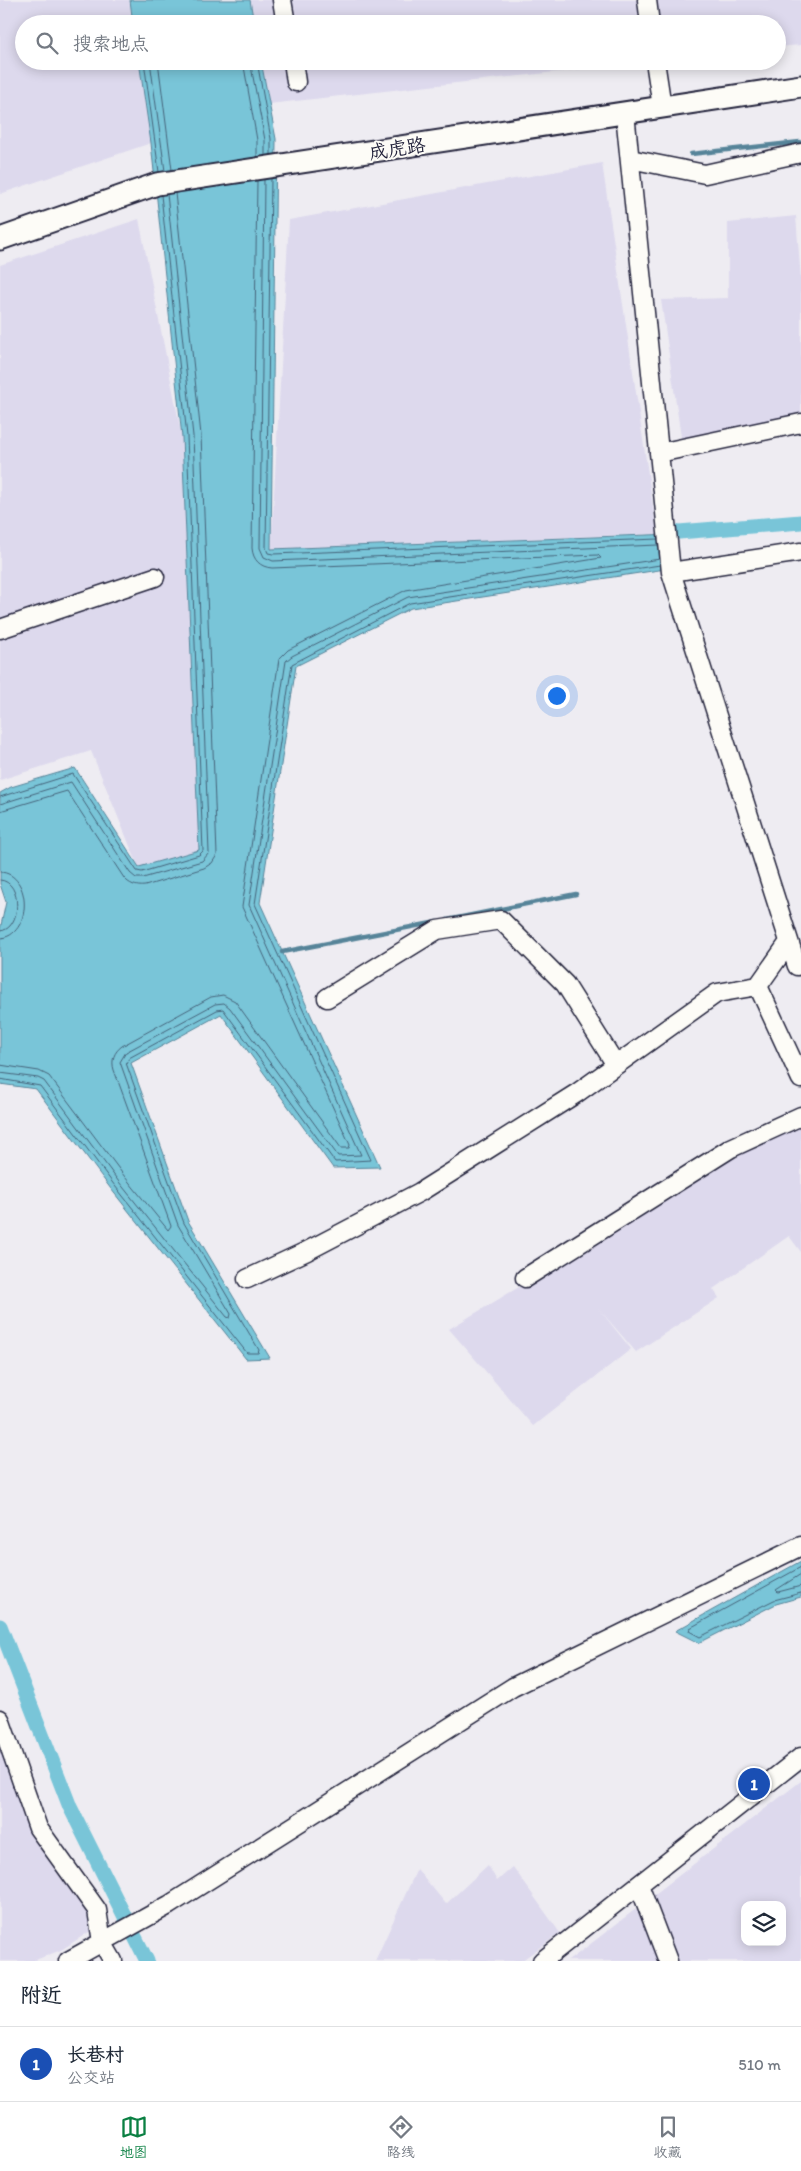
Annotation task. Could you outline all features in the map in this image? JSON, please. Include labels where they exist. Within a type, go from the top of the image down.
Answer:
[{"type":"street","points":[[282,0],[284,15]]},
{"type":"street","points":[[646,0],[648,15]]},
{"type":"street","points":[[294,70],[296,82]]},
{"type":"street","points":[[656,70],[662,107]]},
{"type":"street","name":"成虎路","points":[[0,239],[156,184],[801,86]]},
{"type":"street","points":[[625,113],[671,572],[797,966],[801,964]]},
{"type":"street","points":[[630,159],[705,174],[801,152]]},
{"type":"street","points":[[659,453],[801,423]]},
{"type":"street","points":[[671,572],[801,552]]},
{"type":"street","points":[[0,629],[154,576]]},
{"type":"street","points":[[327,998],[437,930],[501,920],[565,984],[616,1065]]},
{"type":"street","points":[[247,1279],[307,1251],[420,1192],[577,1093],[717,993],[758,986],[789,942]]},
{"type":"street","points":[[758,986],[801,1079]]},
{"type":"street","points":[[525,1278],[731,1148],[801,1116]]},
{"type":"street","points":[[68,1961],[158,1912],[513,1687],[801,1546]]},
{"type":"street","points":[[0,1720],[38,1828],[97,1910],[102,1942],[113,1961]]},
{"type":"street","points":[[542,1961],[801,1757]]},
{"type":"street","points":[[639,1885],[668,1961]]},
{"type":"shaded area","points":[[0,0],[130,0],[132,15],[15,15],[15,70],[140,70],[151,143],[0,194]]},
{"type":"shaded area","points":[[250,0],[801,0],[801,45],[786,46],[786,15],[252,15]]},
{"type":"shaded area","points":[[263,70],[573,70],[269,104]]},
{"type":"shaded area","points":[[602,163],[657,534],[271,549],[289,220]]},
{"type":"shaded area","points":[[796,216],[801,280],[801,420],[682,444],[661,300],[728,298],[728,223]]},
{"type":"shaded area","points":[[139,219],[182,437],[199,850],[139,868],[91,751],[0,780],[0,265]]},
{"type":"shaded area","points":[[801,1118],[801,1252],[789,1236],[713,1289],[719,1298],[636,1352],[599,1309],[631,1349],[533,1426],[449,1329]]},
{"type":"shaded area","points":[[10,1719],[38,1828],[82,1872],[92,1930],[61,1950],[33,1961],[0,1961],[0,1722]]},
{"type":"shaded area","points":[[801,1781],[801,1961],[568,1961]]},
{"type":"shaded area","points":[[488,1865],[497,1881],[513,1867],[560,1933],[521,1961],[375,1961],[417,1869],[446,1904]]},
{"type":"water","points":[[130,0],[250,0],[252,15],[132,15]]},
{"type":"water","points":[[140,70],[263,70],[276,139],[271,549],[674,534],[672,568],[411,608],[296,666],[260,903],[380,1167],[333,1168],[221,1014],[131,1063],[188,1221],[270,1358],[246,1359],[111,1189],[36,1089],[0,1084],[0,930],[6,902],[0,884],[0,793],[11,787],[75,768],[139,867],[199,850],[182,437],[151,143]]},
{"type":"water","points":[[801,1561],[801,1597],[776,1604],[699,1643],[675,1631]]},
{"type":"waterway","points":[[691,154],[800,142]]},
{"type":"waterway","points":[[679,532],[801,522]]},
{"type":"waterway","points":[[447,920],[576,894]]},
{"type":"waterway","points":[[282,952],[437,922]]},
{"type":"waterway","points":[[0,1626],[70,1807],[147,1961]]},
{"type":"place","name":"长巷村","points":[[754,1784]]}]
